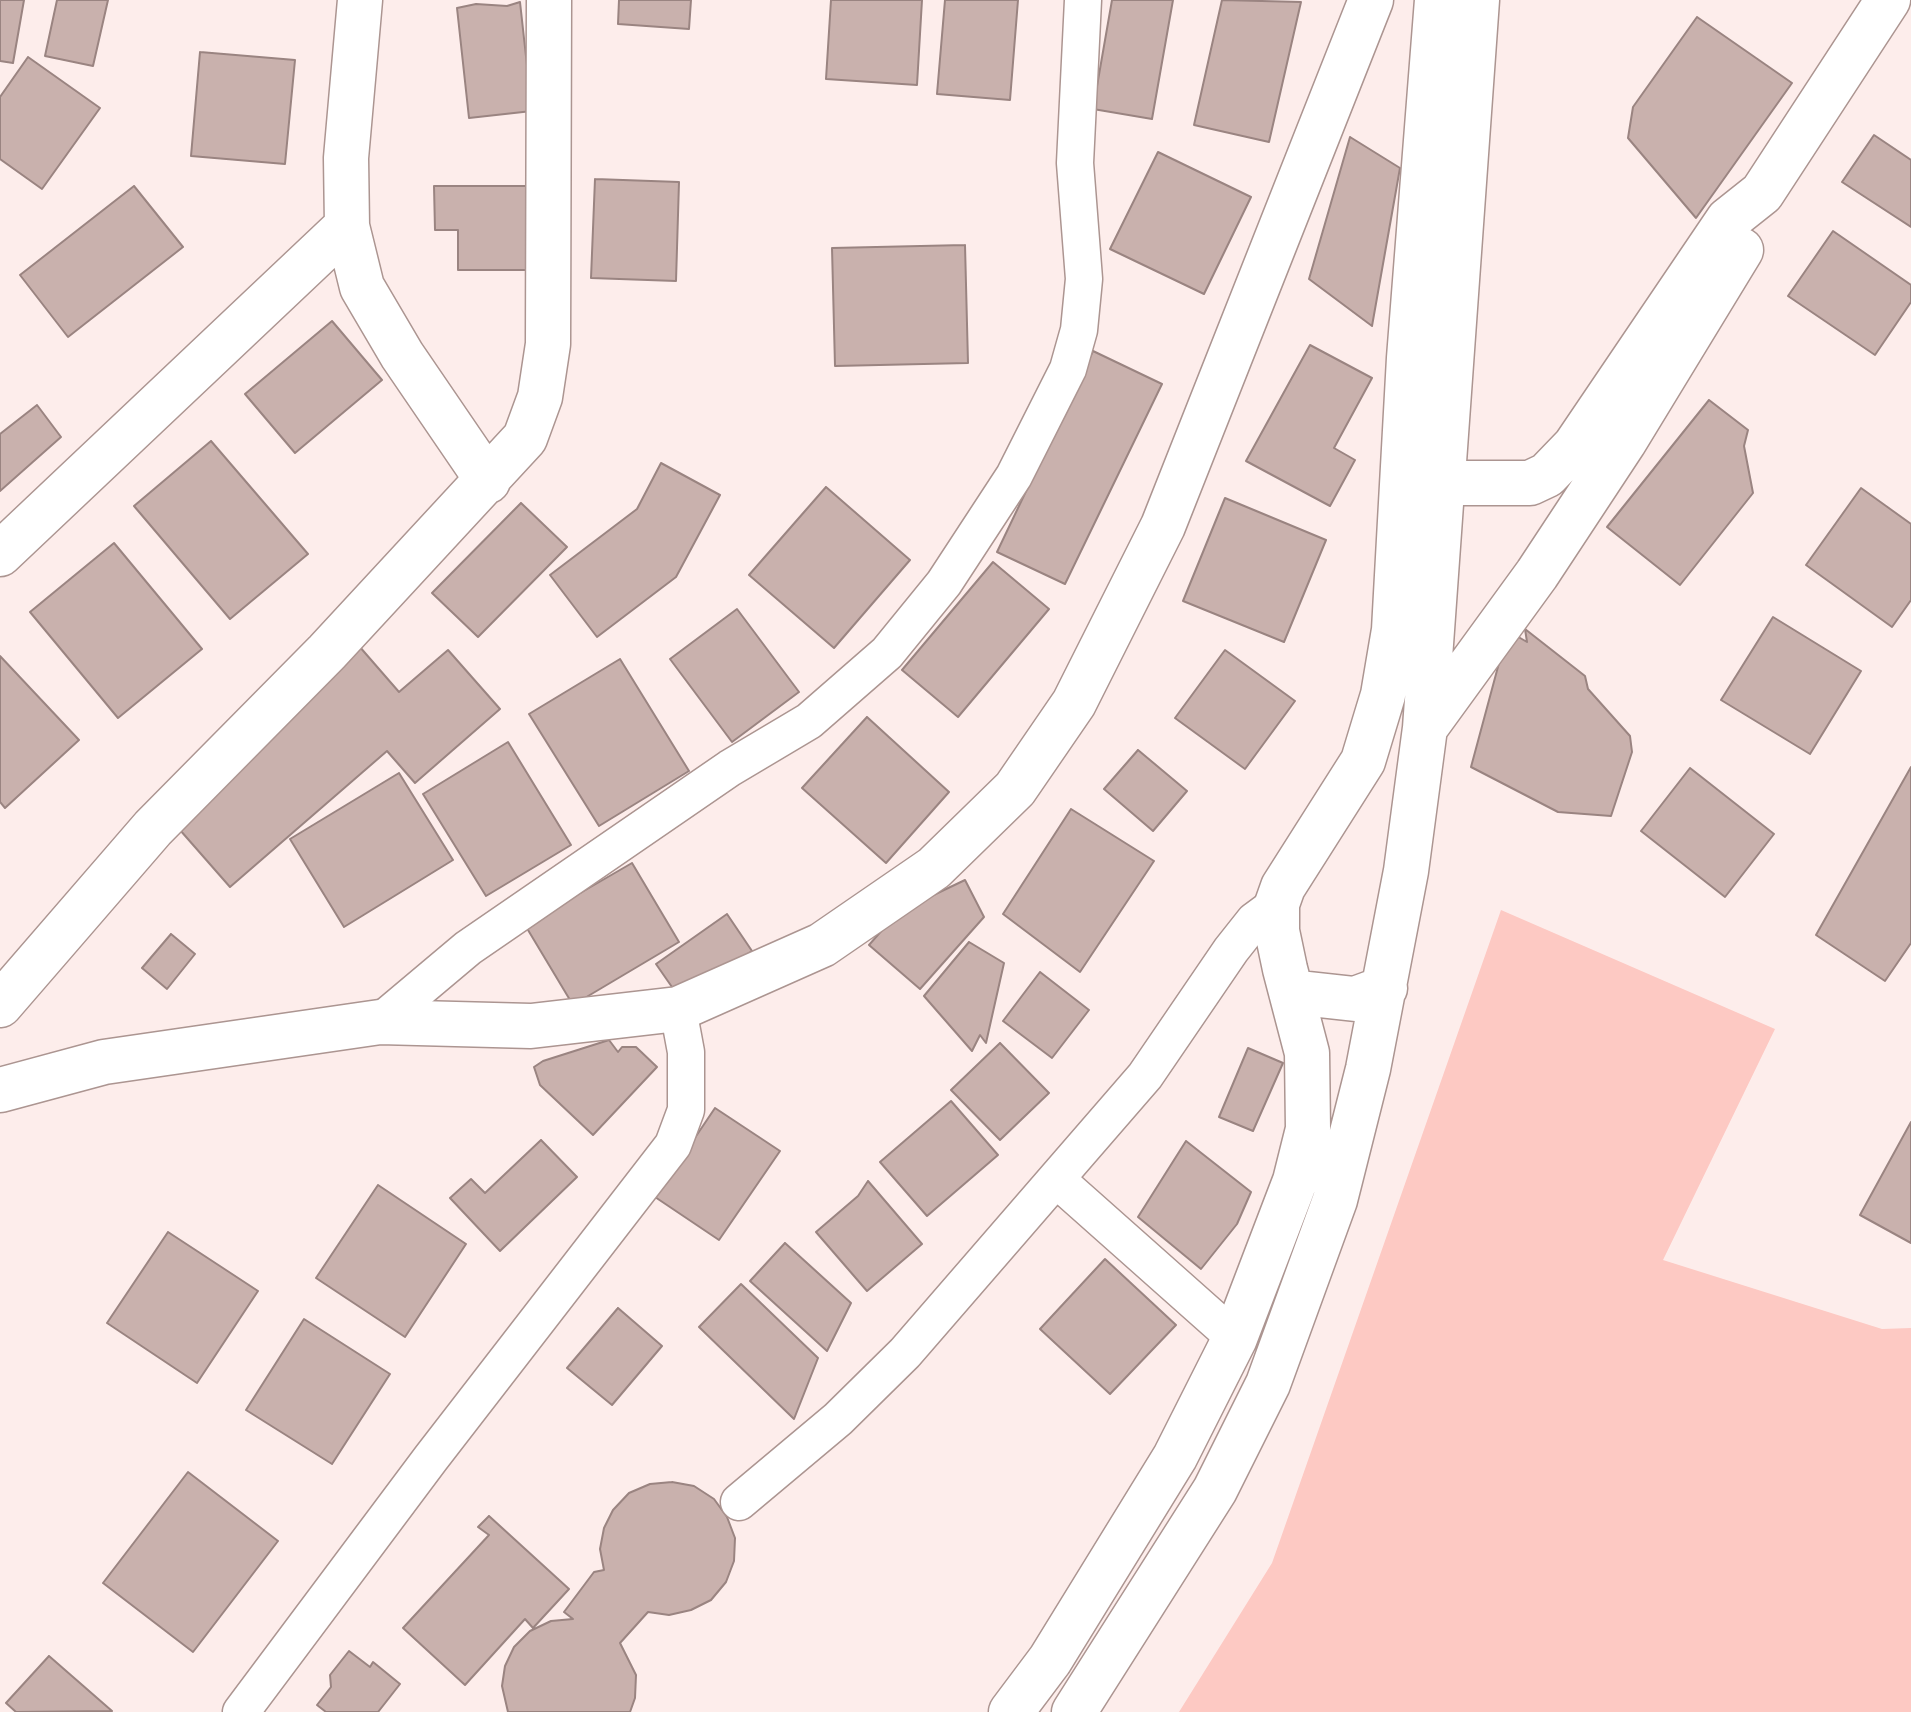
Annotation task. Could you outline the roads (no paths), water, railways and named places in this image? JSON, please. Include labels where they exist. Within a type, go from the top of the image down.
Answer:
[{"type":"street","points":[[360,0],[346,158],[347,226],[362,287],[402,355],[488,481]]},
{"type":"street","points":[[0,1005],[153,828],[327,652],[525,438],[540,397],[548,344],[549,0]]},
{"type":"street","points":[[380,1022],[468,948],[730,768],[809,721],[887,653],[944,583],[1014,476],[1068,369],[1079,330],[1084,279],[1075,163],[1083,0]]},
{"type":"street","points":[[0,1090],[104,1062],[380,1022],[531,1026],[678,1009],[822,945],[934,868],[1015,789],[1074,703],[1163,526],[1371,0]]},
{"type":"street","points":[[1011,1712],[1050,1660],[1175,1457],[1235,1338],[1295,1181],[1308,1129],[1307,1053],[1277,931],[1277,904],[1283,887],[1363,761],[1383,695],[1394,630],[1409,358],[1437,0]]},
{"type":"street","points":[[1074,1712],[1215,1490],[1268,1384],[1335,1200],[1385,988],[1406,871],[1425,728],[1445,483],[1477,0]]},
{"type":"street","points":[[1445,483],[1530,483],[1547,475],[1575,446],[1728,220],[1762,193],[1888,0]]},
{"type":"street","points":[[1425,728],[1537,574],[1624,442],[1754,229],[1762,193]]},
{"type":"street","points":[[0,554],[347,226]]},
{"type":"street","points":[[739,1502],[838,1419],[905,1353],[1145,1076],[1246,931],[1277,904]]},
{"type":"street","points":[[1291,992],[1355,999],[1385,988]]},
{"type":"street","points":[[241,1712],[440,1446],[673,1145],[686,1110],[686,1052],[678,1009]]},
{"type":"street","points":[[1056,1179],[1235,1338]]}]
